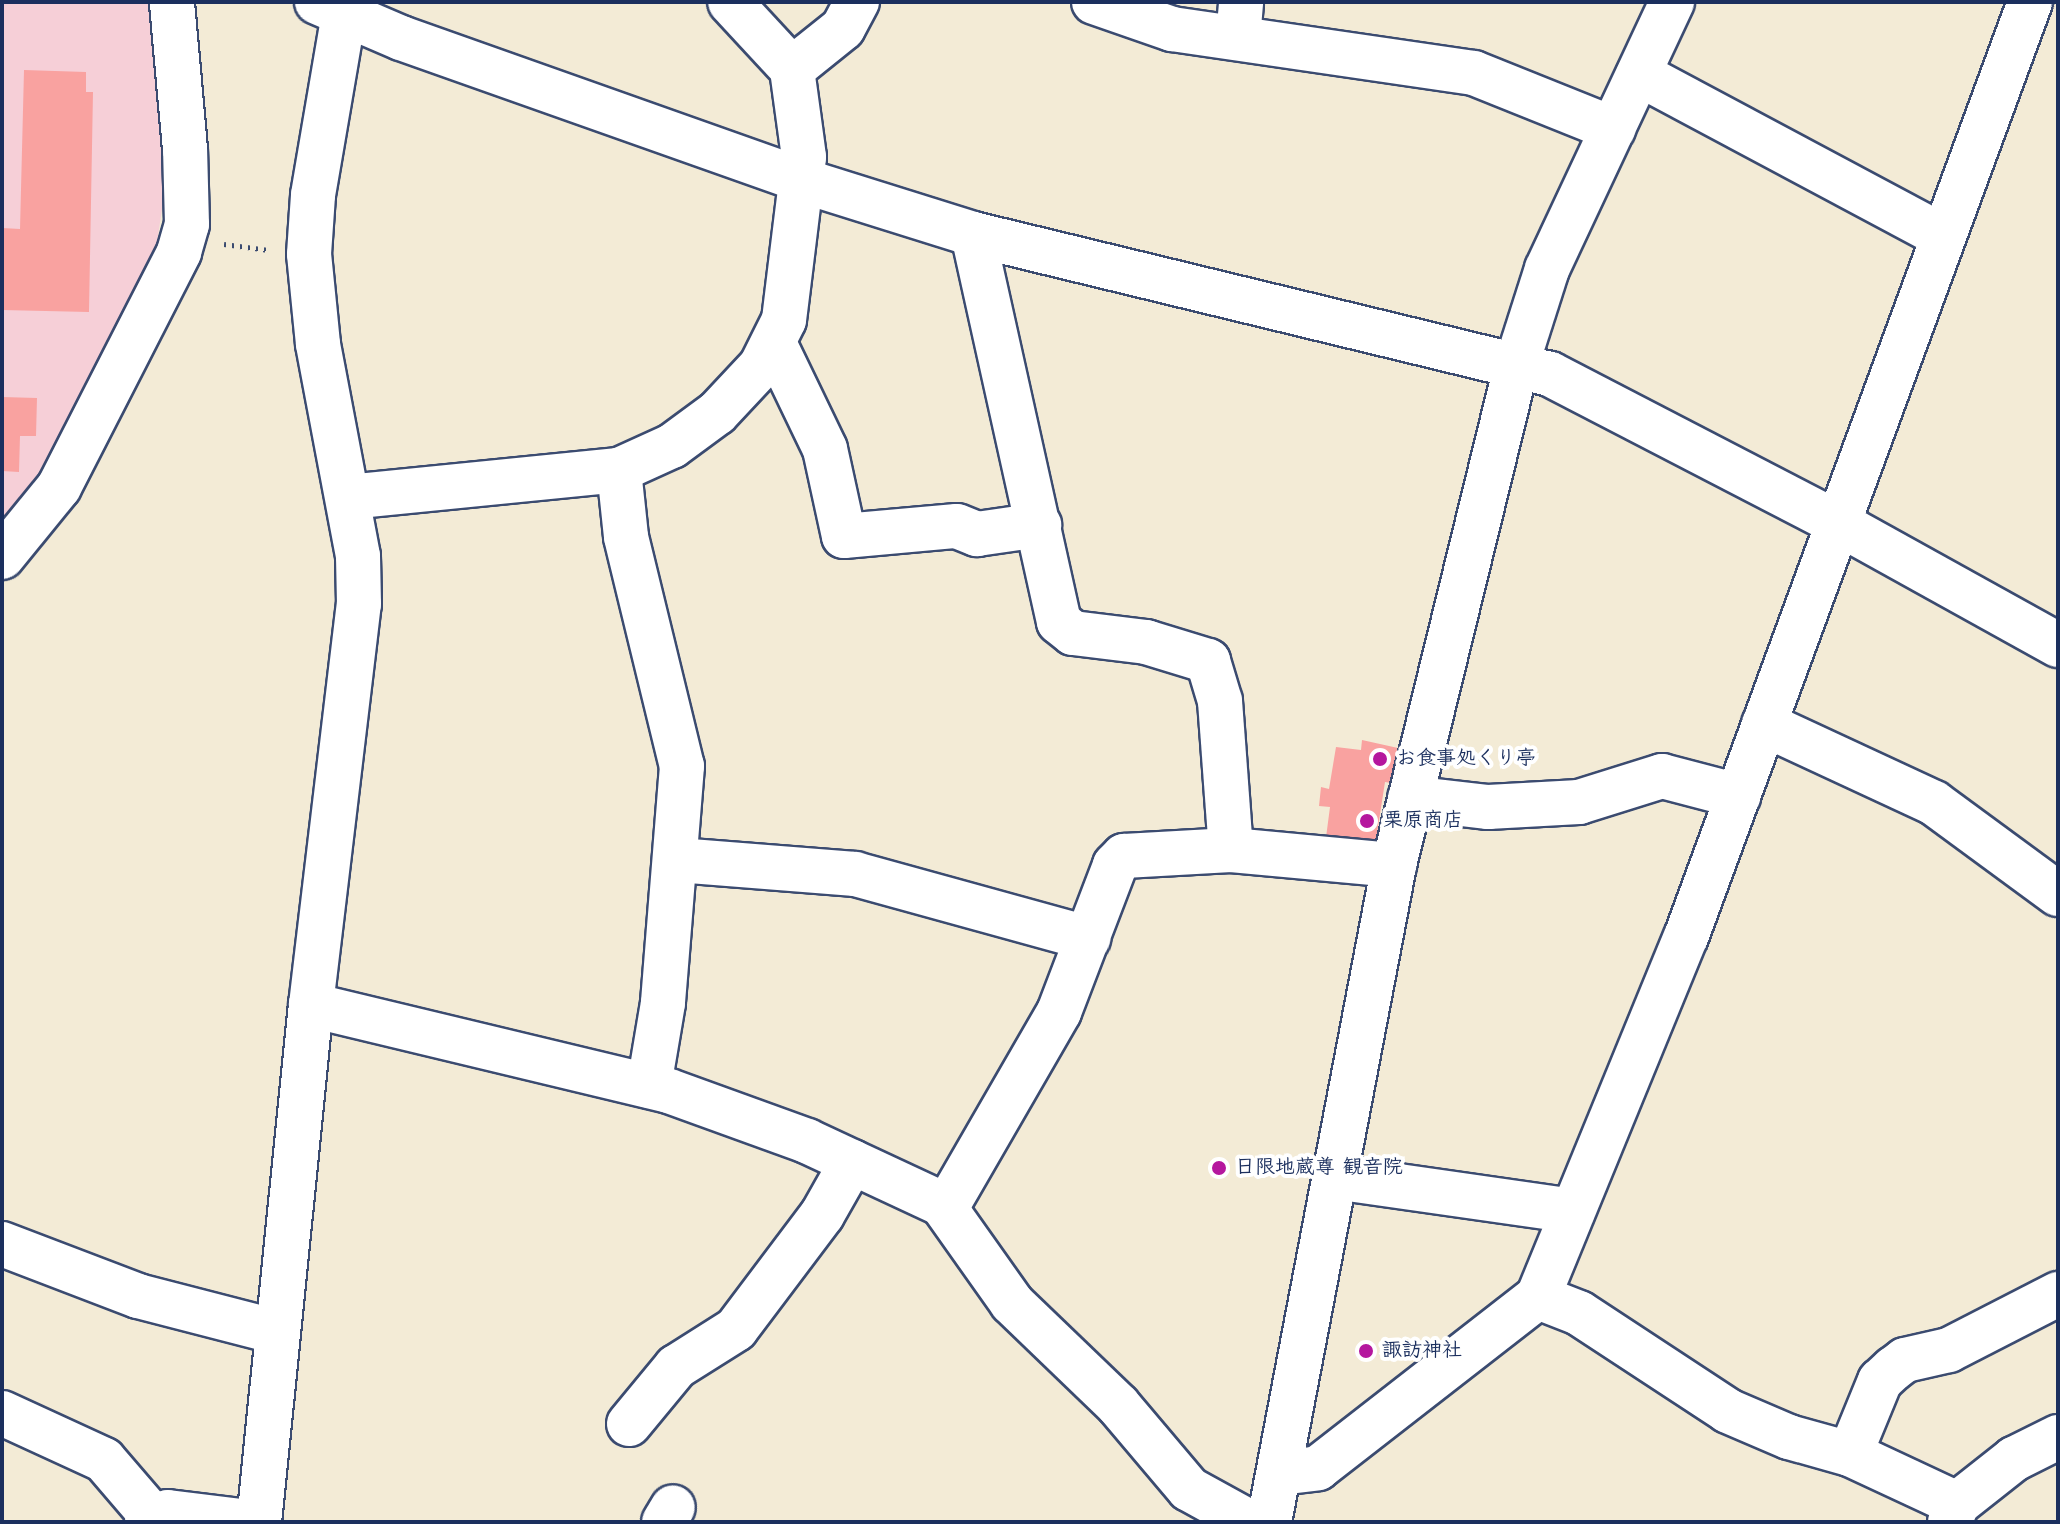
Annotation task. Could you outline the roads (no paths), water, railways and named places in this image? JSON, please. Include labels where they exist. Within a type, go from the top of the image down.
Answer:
[{"type":"street","points":[[2,557],[59,487],[129,355],[184,235],[185,149],[172,2]]},
{"type":"street","points":[[348,497],[619,470],[672,446],[717,413],[775,345],[784,320],[804,181],[792,69],[730,2]]},
{"type":"street","points":[[792,69],[843,28],[857,2]]},
{"type":"street","points":[[1094,2],[1172,29],[1240,20],[1474,73],[1613,129]]},
{"type":"street","points":[[1269,1522],[1394,865],[1517,363],[1547,269],[1672,2]]},
{"type":"street","points":[[1280,1473],[1318,1468],[1538,1297],[1738,796],[1836,522],[2030,2]]},
{"type":"street","points":[[259,1522],[311,1005],[359,604],[358,556],[318,344],[309,254],[313,195],[336,6],[804,181],[973,234],[1517,363],[1550,374],[1836,522],[2058,645]]},
{"type":"street","points":[[1639,74],[1942,236]]},
{"type":"street","points":[[973,234],[1064,630],[1146,642],[1208,661],[1220,701],[1231,850]]},
{"type":"street","points":[[775,345],[825,449],[844,536],[957,526],[977,534],[1039,525]]},
{"type":"street","points":[[619,470],[626,537],[680,744],[677,860],[649,1086]]},
{"type":"street","points":[[1764,724],[1934,803],[2058,894]]},
{"type":"street","points":[[1410,798],[1488,807],[1579,802],[1662,776],[1738,796]]},
{"type":"street","points":[[947,1206],[1059,1012],[1115,865],[1124,856],[1231,850],[1394,865]]},
{"type":"street","points":[[677,860],[855,874],[1088,938]]},
{"type":"street","points":[[311,1005],[649,1086],[807,1141],[947,1206],[1012,1303],[1118,1405],[1189,1489],[1249,1522]]},
{"type":"street","points":[[629,1424],[676,1367],[736,1329],[822,1215],[852,1162]]},
{"type":"street","points":[[1335,1177],[1573,1211]]},
{"type":"street","points":[[2,1244],[138,1296],[277,1332]]},
{"type":"street","points":[[1850,1454],[1880,1381],[1893,1369],[1905,1360],[1949,1350],[2058,1294]]},
{"type":"street","points":[[1538,1297],[1579,1313],[1728,1411],[1789,1437],[1850,1454],[1954,1513],[2014,1459],[2058,1437]]},
{"type":"street","points":[[2,1413],[104,1460],[149,1519],[168,1512],[249,1522]]},
{"type":"place","name":"お食事処くり亭","points":[[1380,759]]},
{"type":"place","name":"栗原商店","points":[[1367,821]]},
{"type":"place","name":"日限地蔵尊 観音院","points":[[1219,1168]]},
{"type":"place","name":"諏訪神社","points":[[1366,1351]]}]
